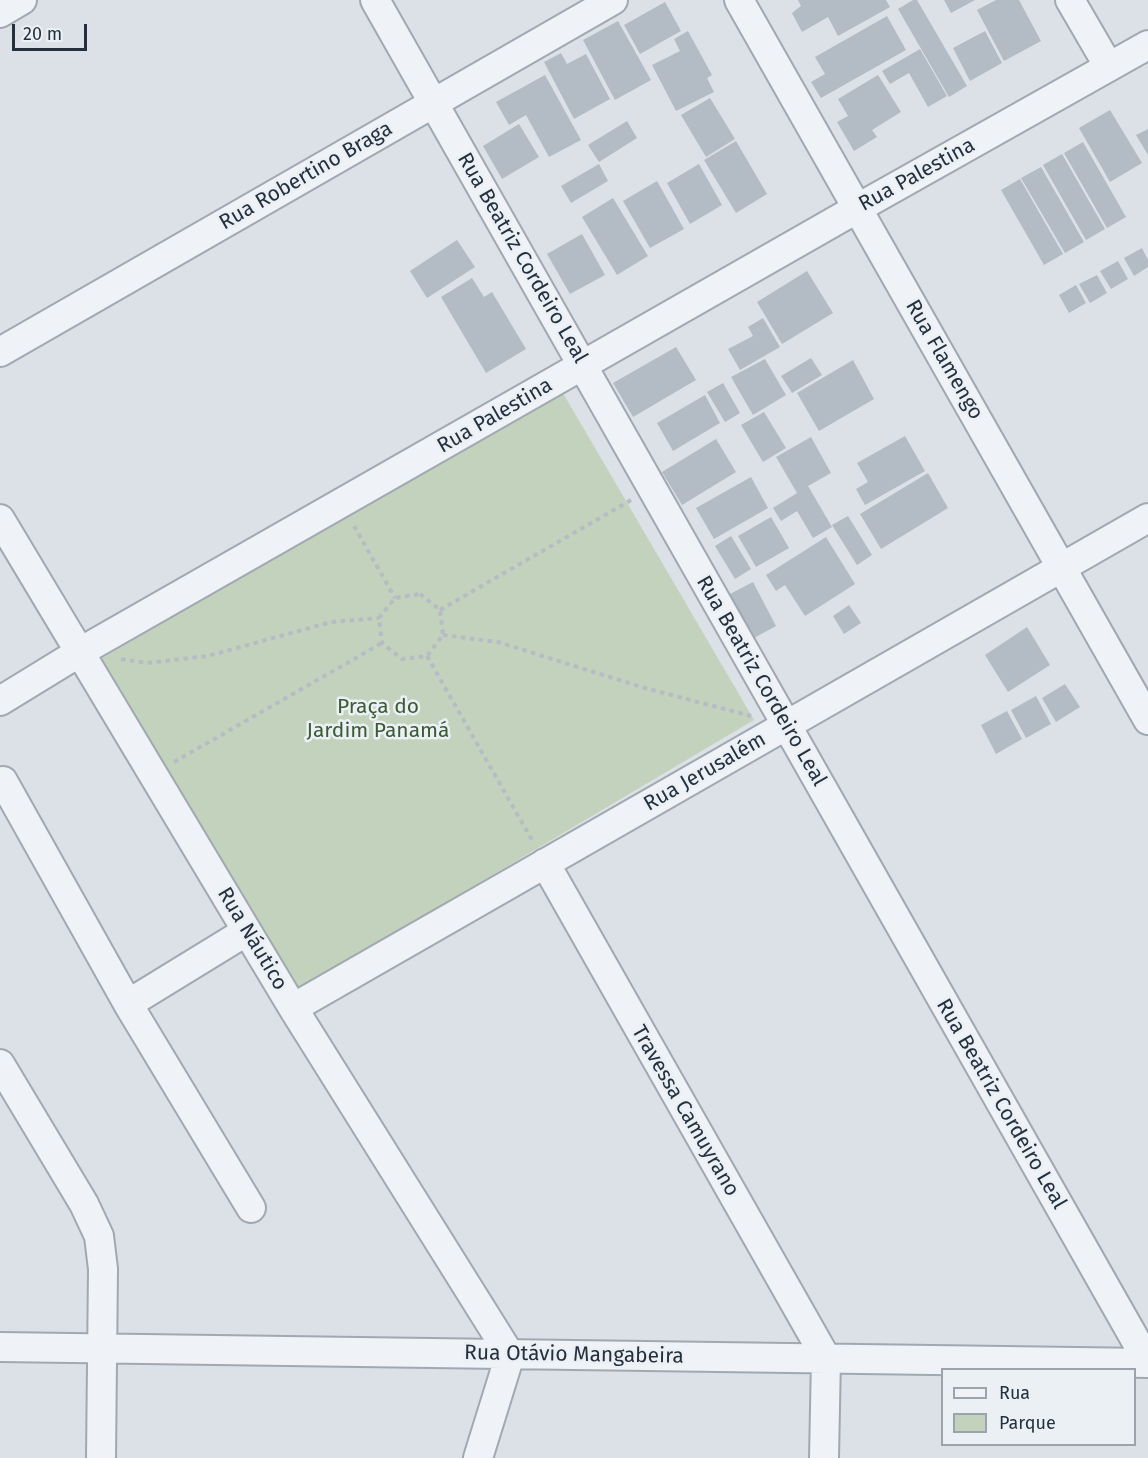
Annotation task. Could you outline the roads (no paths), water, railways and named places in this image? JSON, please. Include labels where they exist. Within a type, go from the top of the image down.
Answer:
[{"type":"street","points":[[0,13],[22,0]]},
{"type":"street","name":"Rua Beatriz Cordeiro Leal","points":[[375,0],[1148,1363]]},
{"type":"street","name":"Rua Robertino Braga","points":[[0,352],[613,0]]},
{"type":"street","name":"Rua Flamengo","points":[[739,0],[1148,720]]},
{"type":"street","points":[[1070,0],[1109,67]]},
{"type":"street","name":"Rua Palestina","points":[[0,701],[80,652],[1148,45]]},
{"type":"street","name":"Rua Jerusalém","points":[[293,1008],[1148,518]]},
{"type":"street","name":"Rua Náutico","points":[[0,519],[293,1008],[510,1355]]},
{"type":"street","points":[[3,781],[129,1004],[251,1208]]},
{"type":"street","name":"Travessa Camuyrano","points":[[545,863],[826,1358]]},
{"type":"street","points":[[129,1004],[247,932]]},
{"type":"street","points":[[0,1064],[84,1204],[99,1236],[103,1269],[101,1458]]},
{"type":"street","name":"Rua Otávio Mangabeira","points":[[0,1347],[1148,1363]]},
{"type":"street","points":[[478,1458],[510,1355]]},
{"type":"street","points":[[824,1458],[826,1358]]},
{"type":"park label","name":"Praça do Jardim Panamá","points":[[378,719]]}]
